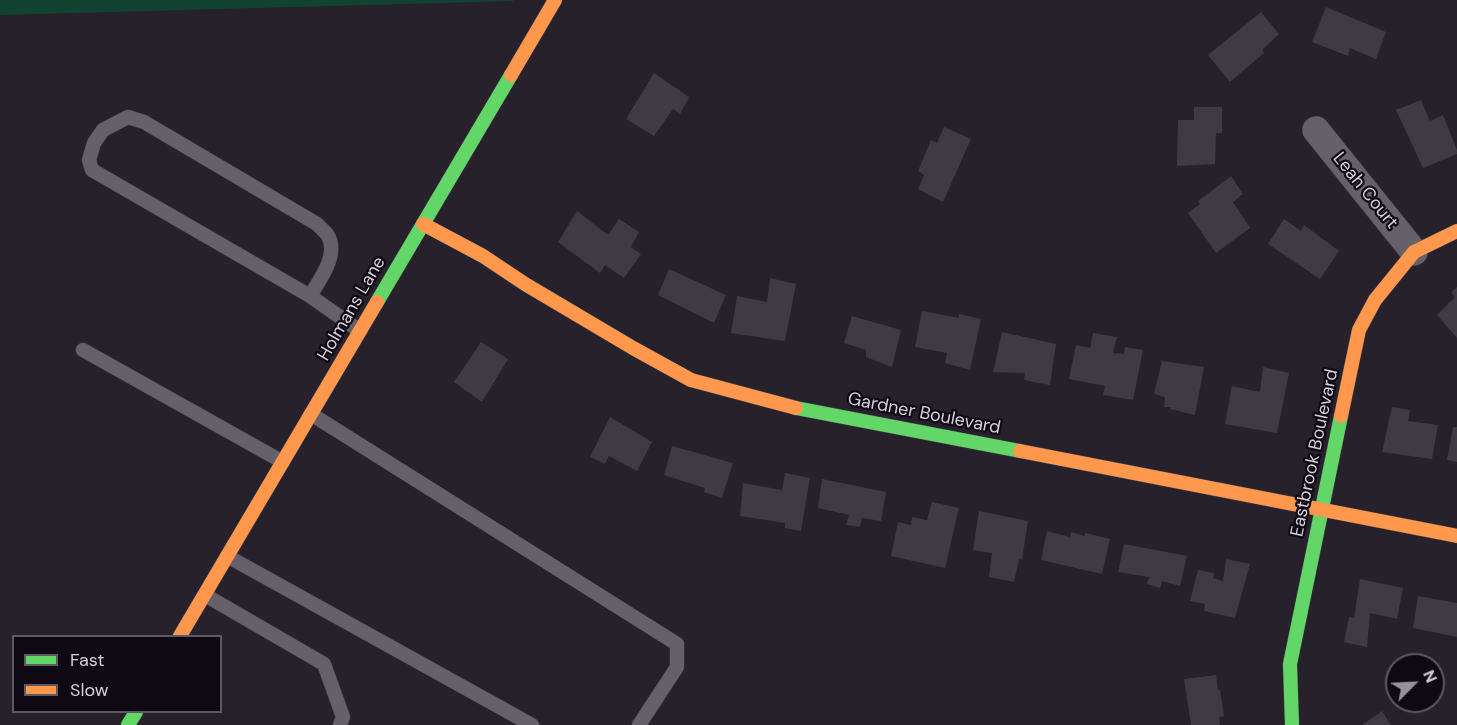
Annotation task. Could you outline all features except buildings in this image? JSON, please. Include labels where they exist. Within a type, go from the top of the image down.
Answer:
[{"type":"street","name":"Holmans Lane","points":[[181,635],[555,0]]},
{"type":"street","name":"Leah Court","points":[[1316,130],[1414,252]]},
{"type":"street","name":"Gardner Boulevard","points":[[423,224],[483,256],[525,284],[691,380],[799,409],[1457,536]]},
{"type":"street","name":"Eastbrook Boulevard","points":[[1292,725],[1290,664],[1359,330],[1375,300],[1414,252],[1457,231]]},
{"type":"lane","points":[[310,296],[330,259],[332,246],[327,234],[316,224],[144,122],[128,117],[103,130],[94,142],[89,160],[92,170],[310,296],[360,331]]},
{"type":"lane","points":[[82,350],[283,462]]},
{"type":"lane","points":[[311,414],[677,644],[677,667],[639,725]]},
{"type":"lane","points":[[227,556],[532,725]]},
{"type":"lane","points":[[204,595],[324,664],[343,717],[340,725]]},
{"type":"green space","points":[[0,0],[514,0],[0,15]]},
{"type":"traffic: fast","points":[[377,302],[511,75]]},
{"type":"traffic: fast","points":[[796,408],[1020,451]]},
{"type":"traffic: fast","points":[[1292,725],[1290,664],[1341,416]]},
{"type":"traffic: fast","points":[[128,725],[135,713]]},
{"type":"traffic: slow","points":[[511,75],[555,0]]},
{"type":"traffic: slow","points":[[423,224],[483,256],[525,284],[691,380],[796,408]]},
{"type":"traffic: slow","points":[[1341,416],[1359,330],[1375,300],[1414,252],[1457,231]]},
{"type":"traffic: slow","points":[[181,635],[377,302]]},
{"type":"traffic: slow","points":[[1020,451],[1457,536]]}]
